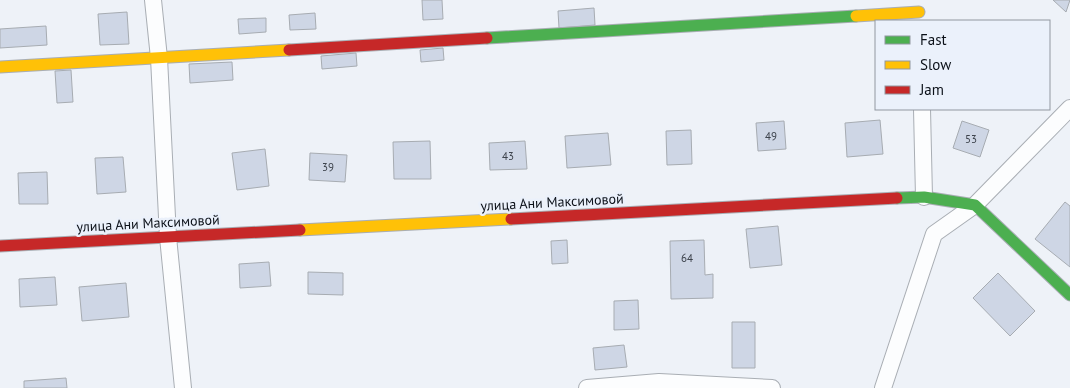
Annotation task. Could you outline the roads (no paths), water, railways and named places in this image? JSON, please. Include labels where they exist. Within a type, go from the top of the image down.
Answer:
[{"type":"street","points":[[153,0],[159,58],[168,237],[183,388]]},
{"type":"street","points":[[0,67],[921,11]]},
{"type":"street","points":[[883,388],[934,234],[975,205],[1070,108]]},
{"type":"street","points":[[922,110],[924,198]]},
{"type":"street","name":"улица Ани Максимовой","points":[[0,246],[924,198],[975,205]]},
{"type":"street","points":[[975,205],[1070,294]]},
{"type":"street","points":[[587,388],[659,382],[772,388]]}]
